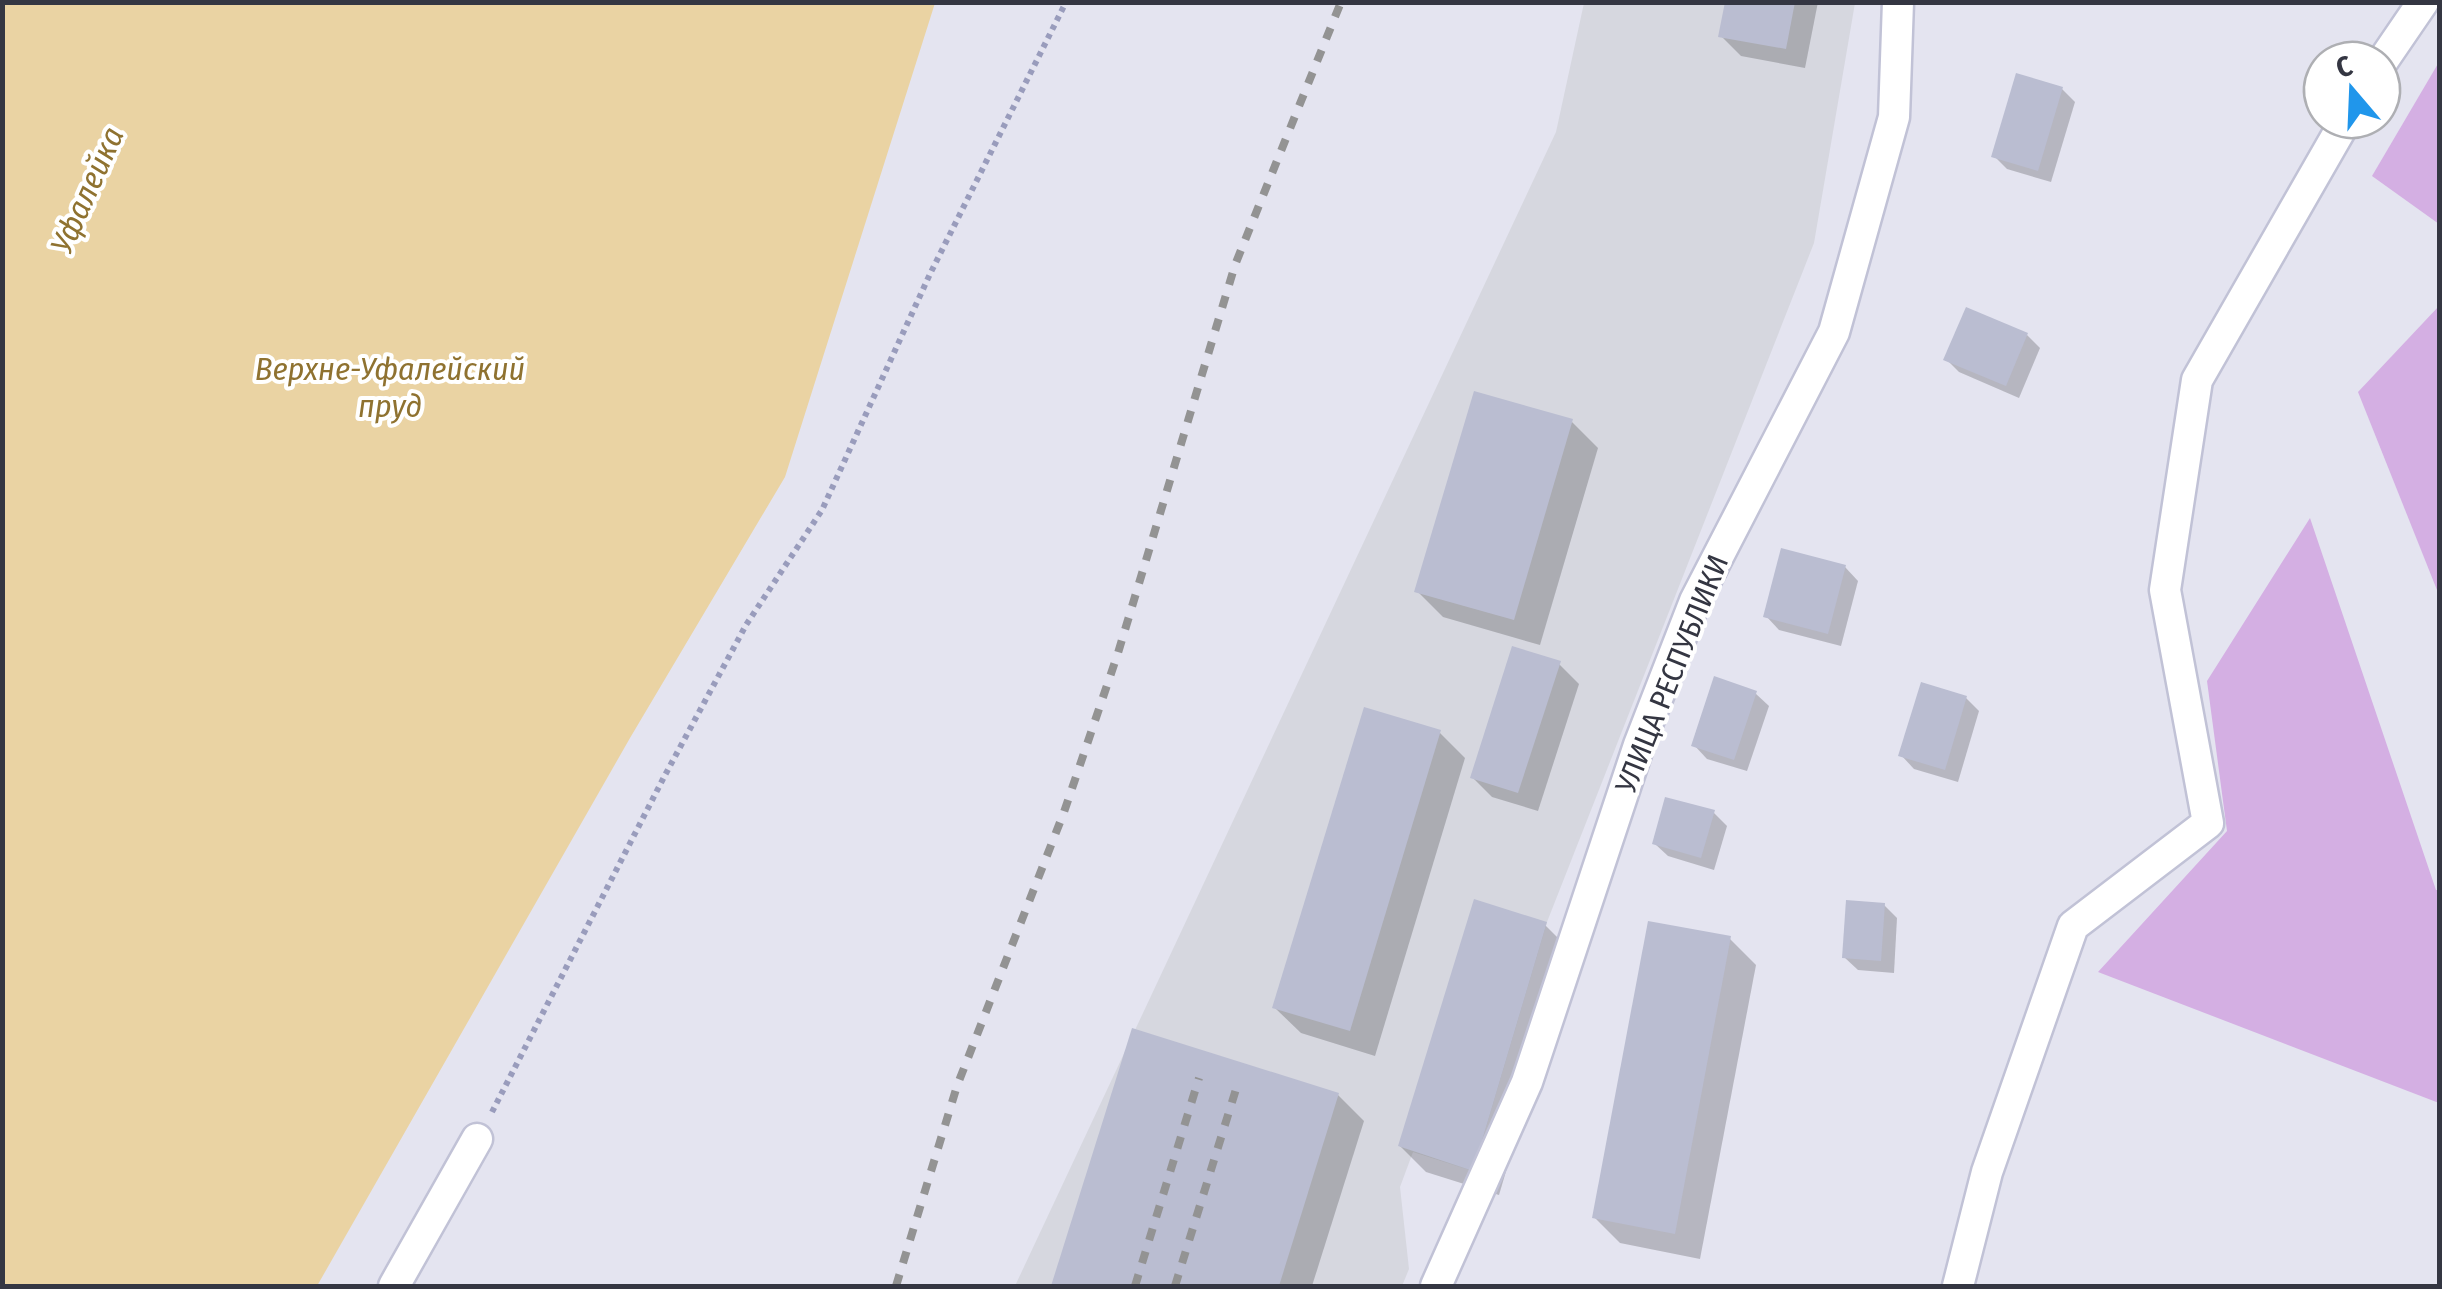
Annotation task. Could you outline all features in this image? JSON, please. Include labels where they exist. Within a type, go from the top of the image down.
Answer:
[{"type":"street","name":"УЛИЦА РЕСПУБЛИКИ","points":[[1436,1286],[1527,1082],[1639,745],[1695,601],[1834,332],[1894,116],[1898,2]]},
{"type":"street","points":[[2397,40],[2423,2]]},
{"type":"street","points":[[1958,1286],[1987,1172],[2073,926],[2208,823],[2165,590],[2197,380],[2335,140]]},
{"type":"street","points":[[394,1286],[477,1139]]},
{"type":"path","points":[[477,1139],[746,625],[822,510],[930,274],[1066,2]]},
{"type":"shaded area","points":[[1584,3],[1855,3],[1814,243],[1547,922],[1473,1171],[1413,1152],[1400,1187],[1409,1269],[1402,1286],[1015,1286],[1556,132]]},
{"type":"shaded area","points":[[2439,62],[2439,224],[2372,176],[2393,140],[2402,140],[2402,125]]},
{"type":"shaded area","points":[[2439,306],[2439,595],[2358,392]]},
{"type":"shaded area","points":[[2310,518],[2439,890],[2439,1103],[2098,972],[2227,831],[2207,681]]},
{"type":"water","name":"Верхне-Уфалейский пруд","points":[[3,2],[935,3],[785,477],[630,738],[317,1286],[3,1286]]},
{"type":"building","points":[[1725,2],[1795,2],[1786,49],[1718,37]]},
{"type":"building","points":[[2016,73],[2063,87],[2038,171],[1991,157]]},
{"type":"building","points":[[1966,307],[2028,333],[2006,386],[1943,360]]},
{"type":"building","points":[[1474,391],[1573,419],[1514,620],[1414,592]]},
{"type":"building","points":[[1781,548],[1846,565],[1828,634],[1763,617]]},
{"type":"building","points":[[1512,646],[1561,661],[1518,793],[1470,778]]},
{"type":"building","points":[[1714,676],[1757,691],[1734,760],[1691,746]]},
{"type":"building","points":[[1921,682],[1967,696],[1945,770],[1898,756]]},
{"type":"building","points":[[1364,707],[1441,730],[1350,1031],[1272,1008]]},
{"type":"building","points":[[1665,797],[1715,810],[1701,858],[1652,844]]},
{"type":"building","points":[[1474,899],[1547,922],[1473,1171],[1398,1146]]},
{"type":"building","points":[[1846,900],[1885,903],[1881,961],[1842,958]]},
{"type":"building","points":[[1648,921],[1731,936],[1675,1234],[1592,1218]]},
{"type":"building","points":[[1132,1028],[1339,1093],[1279,1286],[1051,1286]]},
{"type":"railway","points":[[896,1286],[957,1086],[1064,812],[1118,653],[1235,265],[1341,2]]},
{"type":"railway","points":[[1135,1286],[1199,1078]]},
{"type":"railway","points":[[1175,1286],[1237,1086]]},
{"type":"water label","name":"Уфалейка","points":[[87,190]]}]
